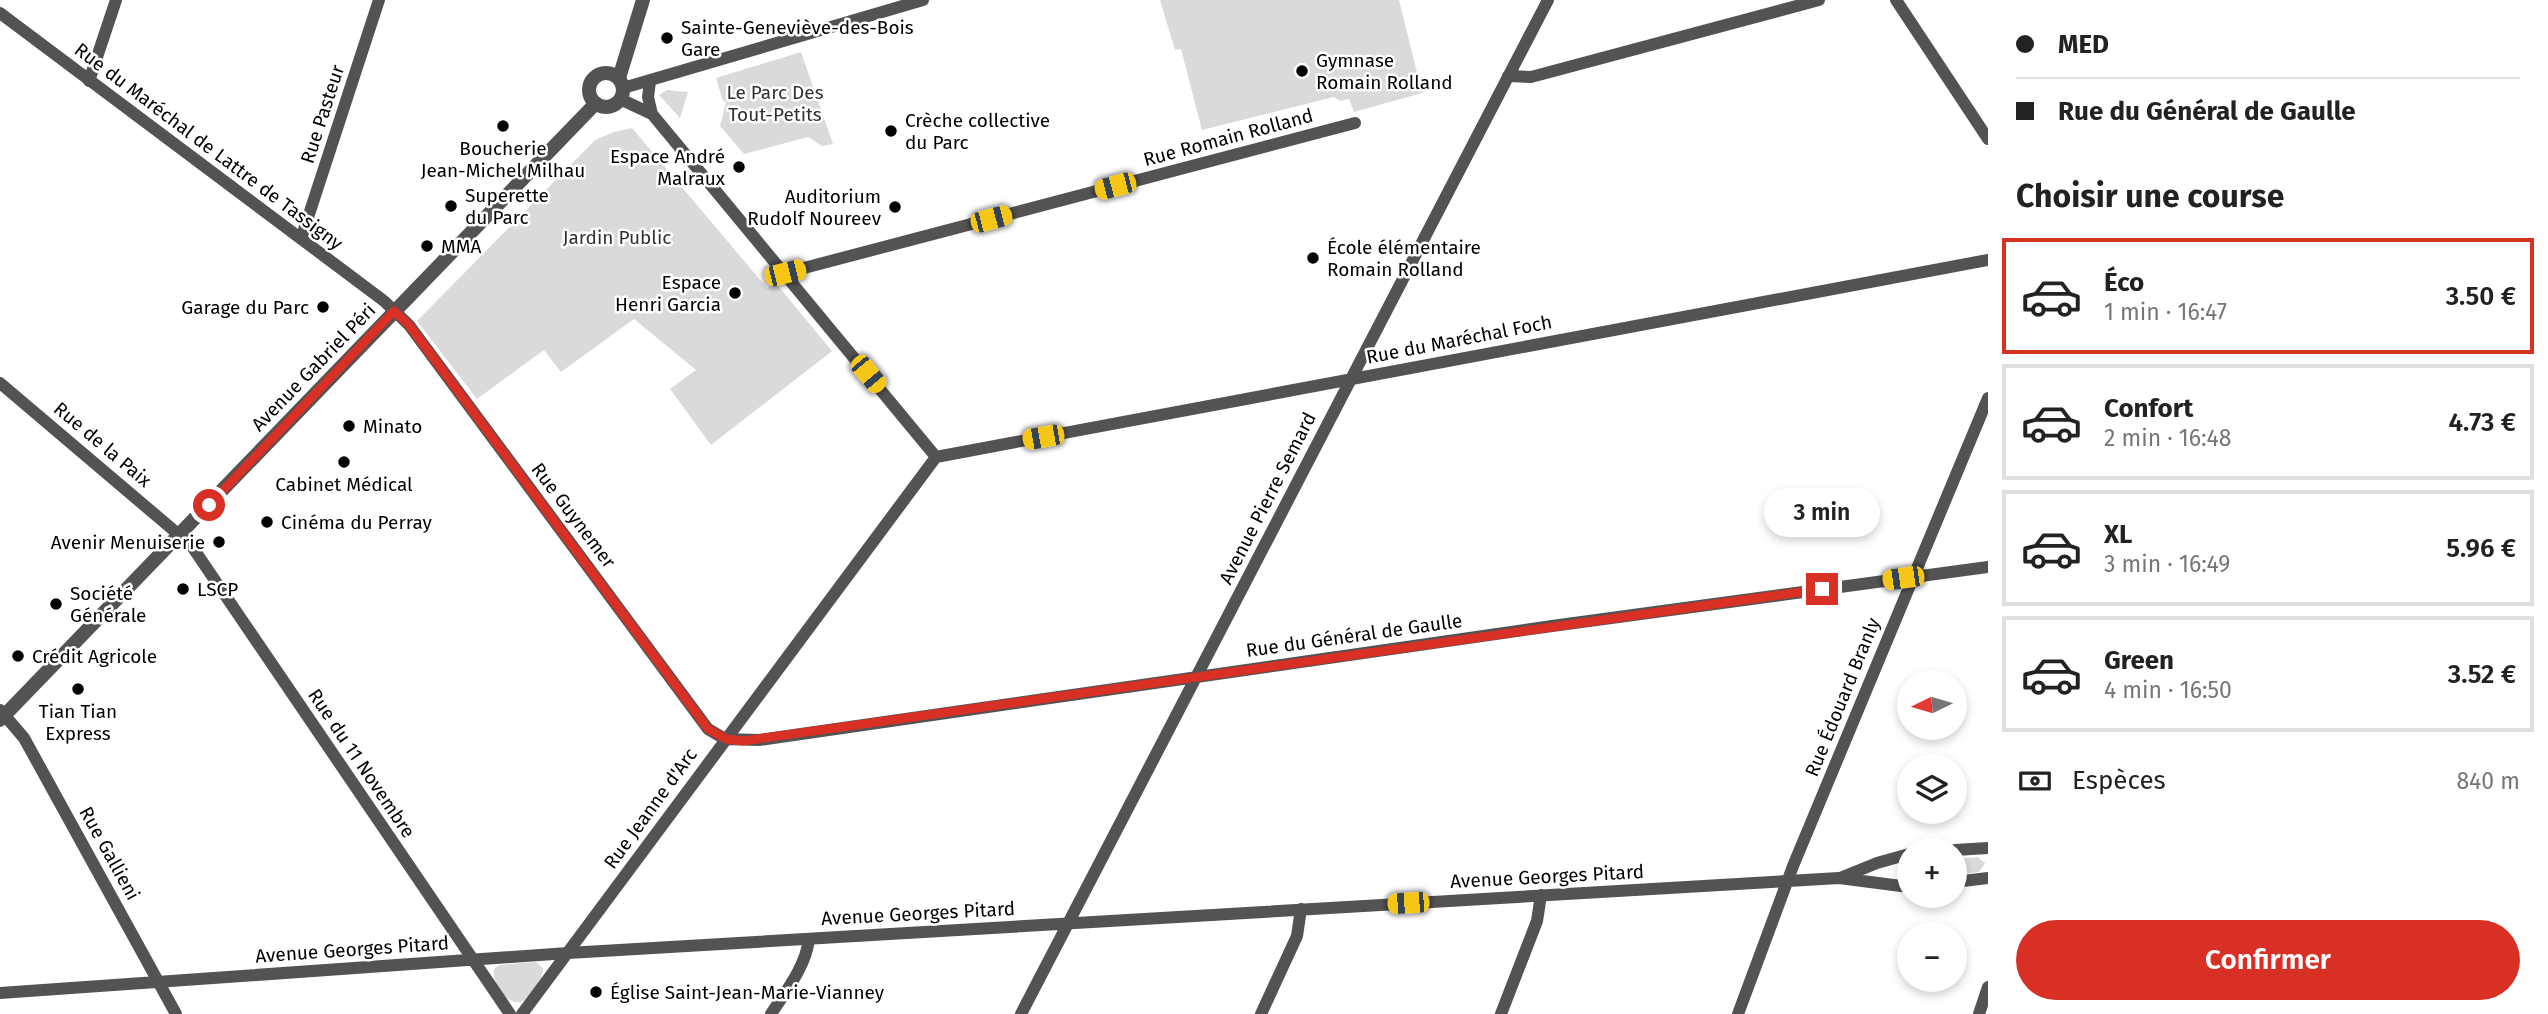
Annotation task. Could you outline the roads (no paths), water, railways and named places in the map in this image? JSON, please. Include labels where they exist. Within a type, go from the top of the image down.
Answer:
[{"type":"street","points":[[89,81],[116,0]]},
{"type":"street","name":"Rue Pasteur","points":[[301,239],[379,0]]},
{"type":"street","points":[[643,0],[621,88],[606,107],[596,103],[589,91],[595,77],[610,73],[621,88],[652,114],[936,457]]},
{"type":"street","points":[[621,88],[650,82],[923,0]]},
{"type":"street","name":"Avenue Pierre Semard","points":[[1021,1014],[1548,0]]},
{"type":"street","points":[[1508,76],[1531,77],[1819,0]]},
{"type":"street","points":[[1883,1],[1897,0],[1988,139]]},
{"type":"street","name":"Rue du Maréchal de Lattre de Tassigny","points":[[0,13],[394,311]]},
{"type":"street","points":[[650,82],[648,97],[652,114]]},
{"type":"street","name":"Avenue Gabriel Péri","points":[[2,715],[180,535],[596,103]]},
{"type":"street","name":"Rue Romain Rolland","points":[[785,273],[1355,123]]},
{"type":"street","name":"Rue du Maréchal Foch","points":[[936,457],[1988,260]]},
{"type":"street","name":"Rue Guynemer","points":[[394,311],[409,325],[708,729],[726,739]]},
{"type":"street","name":"Rue de la Paix","points":[[0,383],[180,535]]},
{"type":"street","name":"Rue Édouard Branly","points":[[1738,1014],[1788,881],[1988,398]]},
{"type":"street","name":"Rue Jeanne d'Arc","points":[[522,1014],[936,457]]},
{"type":"street","name":"Rue du 11 Novembre","points":[[180,535],[191,545],[510,1014]]},
{"type":"street","name":"Rue du Général de Gaulle","points":[[726,739],[760,740],[1988,567]]},
{"type":"street","name":"Rue Gallieni","points":[[2,715],[24,738],[176,1014]]},
{"type":"street","points":[[1967,849],[1988,848]]},
{"type":"street","name":"Avenue Georges Pitard","points":[[1839,878],[1897,857]]},
{"type":"street","name":"Avenue Georges Pitard","points":[[0,993],[568,953],[1839,878],[1897,885]]},
{"type":"street","points":[[1967,881],[1988,878]]},
{"type":"street","points":[[1501,1014],[1538,921],[1541,895]]},
{"type":"street","points":[[1261,1014],[1297,936],[1301,909]]},
{"type":"street","points":[[771,1014],[802,964],[808,939]]},
{"type":"street","points":[[1979,1014],[1988,987]]},
{"type":"place","name":"Sainte-Geneviève-des-Bois Gare","points":[[667,38]]},
{"type":"place","name":"Gymnase Romain Rolland","points":[[1302,71]]},
{"type":"place","name":"Boucherie Jean-Michel Milhau","points":[[503,126]]},
{"type":"place","name":"Crèche collective du Parc","points":[[891,131]]},
{"type":"place","name":"Espace André Malraux","points":[[739,167]]},
{"type":"place","name":"Superette du Parc","points":[[451,206]]},
{"type":"place","name":"Auditorium Rudolf Noureev","points":[[895,207]]},
{"type":"place","name":"MMA","points":[[427,246]]},
{"type":"place","name":"École élémentaire Romain Rolland","points":[[1313,258]]},
{"type":"place","name":"Espace Henri Garcia","points":[[735,293]]},
{"type":"place","name":"Garage du Parc","points":[[323,307]]},
{"type":"place","name":"Minato","points":[[349,426]]},
{"type":"place","name":"Cabinet Médical","points":[[344,462]]},
{"type":"place","name":"Cinéma du Perray","points":[[267,522]]},
{"type":"place","name":"Avenir Menuiserie","points":[[219,542]]},
{"type":"place","name":"LSCP","points":[[183,589]]},
{"type":"place","name":"Société Générale","points":[[56,604]]},
{"type":"place","name":"Crédit Agricole","points":[[18,656]]},
{"type":"place","name":"Tian Tian Express","points":[[78,689]]},
{"type":"place","name":"Église Saint-Jean-Marie-Vianney","points":[[596,992]]},
{"type":"park label","name":"Le Parc Des Tout-Petits","points":[[775,103]]},
{"type":"park label","name":"Jardin Public","points":[[617,237]]}]
